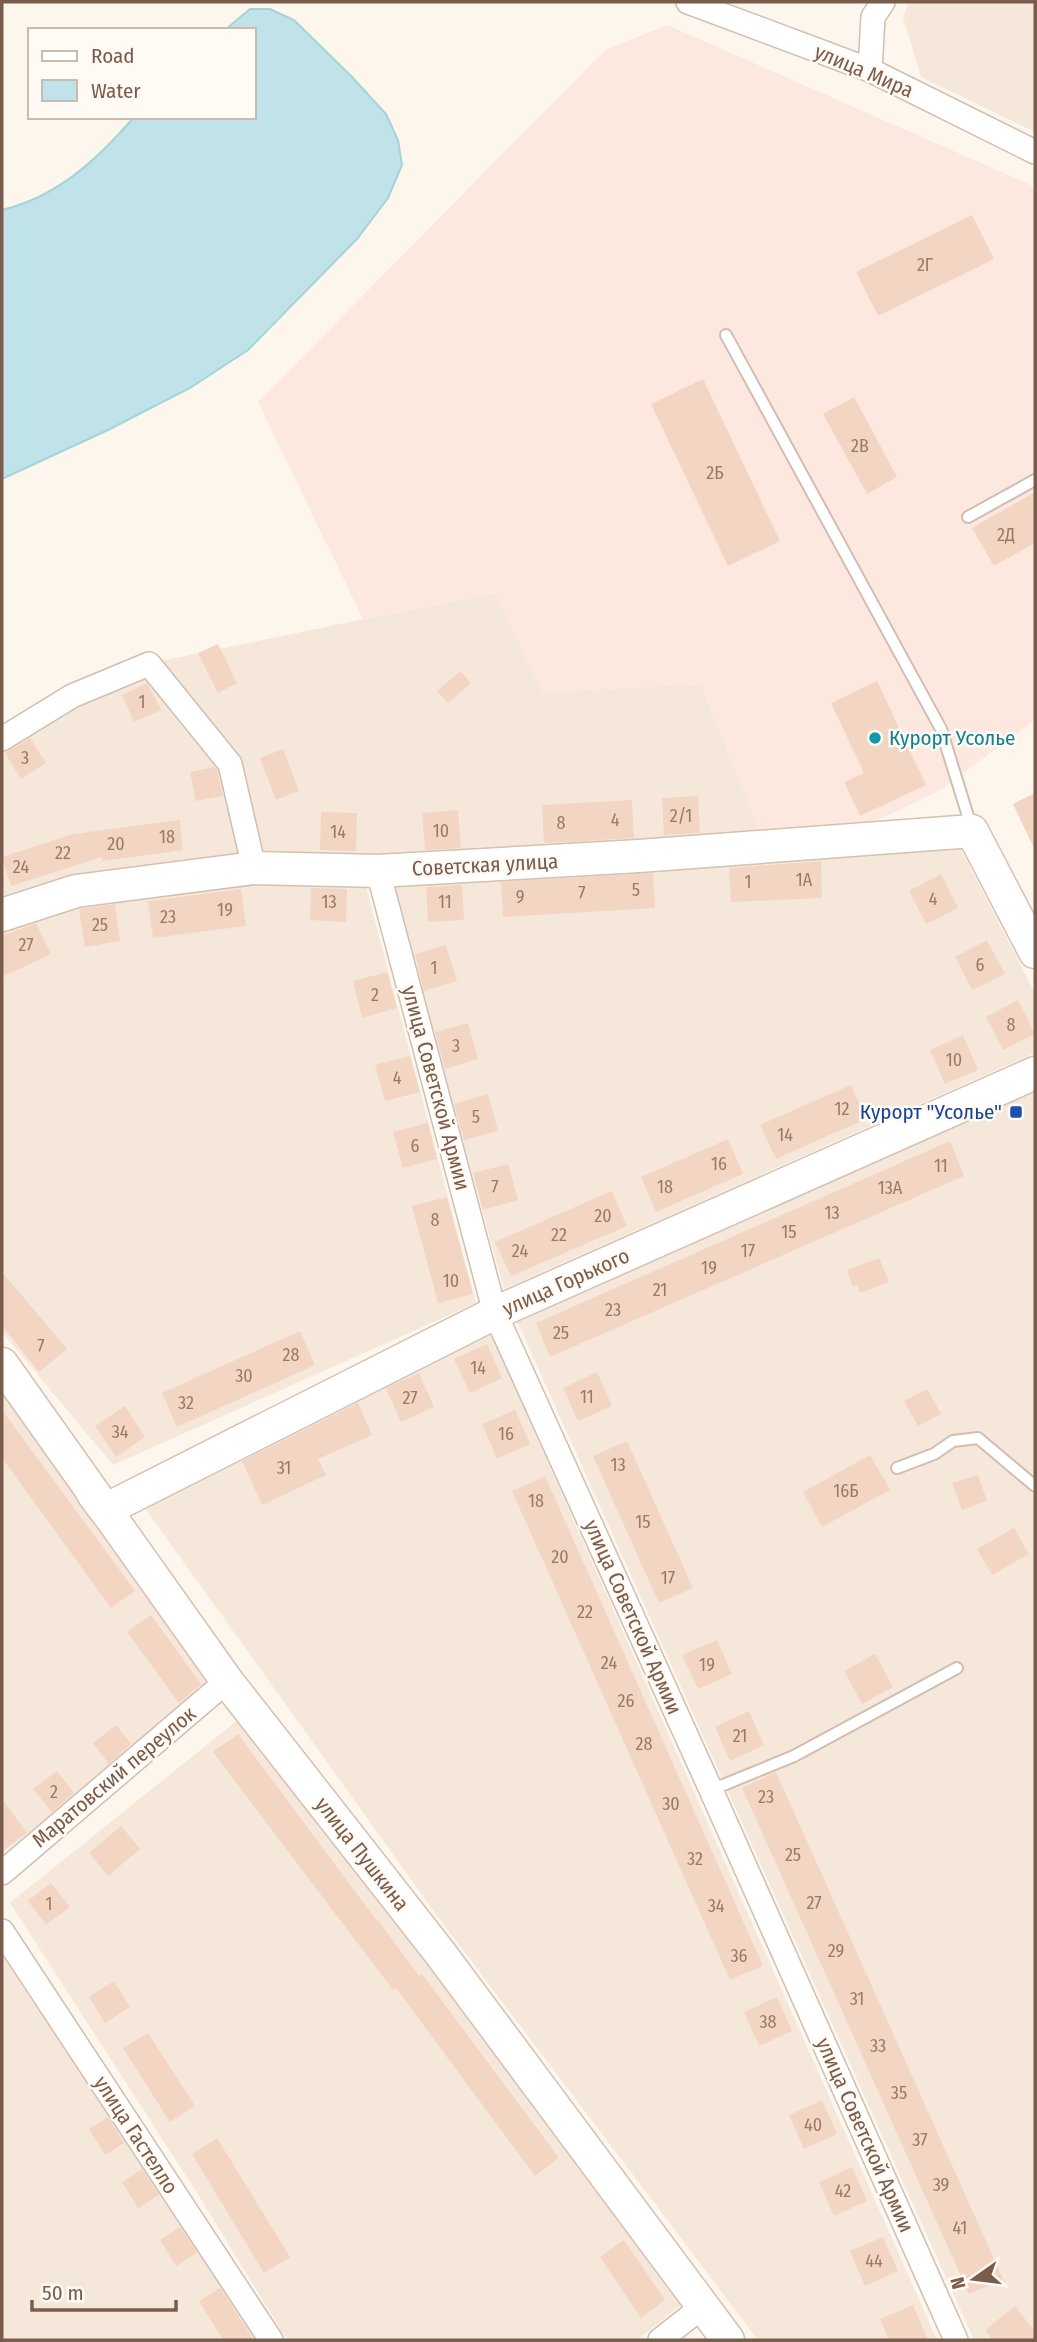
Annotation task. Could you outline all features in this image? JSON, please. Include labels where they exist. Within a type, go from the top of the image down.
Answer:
[{"type":"street","name":"улица Мира","points":[[688,2],[870,70],[1035,152]]},
{"type":"street","points":[[870,70],[873,17],[883,2]]},
{"type":"street","points":[[2,739],[72,696],[149,664],[230,764],[254,867]]},
{"type":"street","points":[[972,831],[1035,952]]},
{"type":"street","name":"Советская улица","points":[[2,915],[76,891],[254,867],[378,871],[639,856],[972,831]]},
{"type":"street","name":"улица Советской Армии","points":[[378,871],[495,1313],[956,2340]]},
{"type":"street","name":"улица Горького","points":[[105,1510],[495,1313],[1035,1073]]},
{"type":"street","name":"улица Пушкина","points":[[2,1364],[227,1681],[440,1953],[719,2328]]},
{"type":"street","name":"Маратовский переулок","points":[[2,1873],[227,1681]]},
{"type":"street","name":"улица Гастелло","points":[[2,1931],[271,2340]]},
{"type":"street","points":[[660,2340],[719,2328]]},
{"type":"lane","points":[[726,335],[941,729],[972,831]]},
{"type":"lane","points":[[968,517],[1035,480]]},
{"type":"lane","points":[[897,1468],[934,1454],[953,1441],[978,1438],[1035,1486]]},
{"type":"lane","points":[[711,1790],[794,1756],[957,1668]]},
{"type":"shaded area","points":[[909,2],[1035,2],[1035,132],[921,77],[903,17]]},
{"type":"shaded area","name":"Курорт Усолье","points":[[667,25],[1029,184],[1035,189],[1035,720],[939,791],[861,828],[777,829],[762,836],[701,684],[542,692],[495,592],[363,619],[258,402],[605,50]]},
{"type":"shaded area","points":[[496,592],[542,692],[701,684],[762,836],[376,860],[256,856],[235,762],[156,662]]},
{"type":"shaded area","points":[[148,670],[225,765],[244,856],[2,904],[2,748],[73,701]]},
{"type":"shaded area","points":[[958,844],[1035,993],[1035,1053],[504,1289],[391,882]]},
{"type":"shaded area","points":[[264,878],[365,883],[476,1303],[113,1465],[2,1332],[2,929],[79,903]]},
{"type":"shaded area","points":[[1035,1092],[1035,2340],[974,2340],[517,1321]]},
{"type":"shaded area","points":[[491,1334],[937,2340],[758,2340],[435,1913],[132,1490]]},
{"type":"shaded area","points":[[2,1389],[221,1680],[2,1854]]},
{"type":"shaded area","points":[[249,1711],[682,2304],[637,2340],[287,2340],[199,2196],[10,1903]]},
{"type":"shaded area","points":[[2,1930],[265,2340],[2,2340]]},
{"type":"water","points":[[250,9],[270,9],[294,20],[352,77],[386,114],[398,140],[402,165],[388,198],[357,239],[248,350],[190,388],[2,479],[2,210],[41,196],[58,186],[91,161],[132,119],[256,119],[256,28],[227,28]]},
{"type":"building","points":[[972,215],[994,259],[878,316],[856,272]]},
{"type":"building","points":[[703,379],[780,541],[728,566],[651,404]]},
{"type":"building","points":[[854,397],[897,477],[867,494],[823,414]]},
{"type":"building","points":[[1035,492],[1035,543],[994,566],[972,528]]},
{"type":"building","points":[[218,644],[237,683],[218,693],[198,653]]},
{"type":"building","points":[[460,671],[471,683],[448,703],[437,691]]},
{"type":"building","name":"Курорт Усолье","points":[[877,681],[926,785],[860,816],[844,782],[864,773],[831,703]]},
{"type":"building","points":[[147,683],[161,710],[134,722],[122,695]]},
{"type":"building","points":[[30,738],[46,763],[21,779],[5,753]]},
{"type":"building","points":[[283,749],[299,791],[276,800],[260,758]]},
{"type":"building","points":[[214,767],[223,796],[196,801],[190,772]]},
{"type":"building","points":[[1035,793],[1035,850],[1013,804]]},
{"type":"building","points":[[698,796],[700,833],[664,835],[662,798]]},
{"type":"building","points":[[632,800],[634,838],[544,843],[542,805]]},
{"type":"building","points":[[458,810],[461,848],[425,850],[422,813]]},
{"type":"building","points":[[321,812],[357,813],[356,851],[320,850]]},
{"type":"building","points":[[180,820],[183,850],[103,861],[102,857],[11,886],[2,857],[73,834]]},
{"type":"building","points":[[821,861],[822,898],[731,902],[729,868]]},
{"type":"building","points":[[653,873],[655,908],[503,917],[501,882]]},
{"type":"building","points":[[941,874],[958,908],[926,924],[909,891]]},
{"type":"building","points":[[462,885],[464,920],[428,922],[426,887]]},
{"type":"building","points":[[311,888],[347,889],[346,922],[310,920]]},
{"type":"building","points":[[241,889],[246,926],[153,938],[148,901]]},
{"type":"building","points":[[115,904],[120,941],[85,947],[79,909]]},
{"type":"building","points":[[36,923],[51,954],[2,977],[2,936]]},
{"type":"building","points":[[987,940],[1005,974],[972,990],[955,957]]},
{"type":"building","points":[[446,945],[457,981],[424,991],[415,954]]},
{"type":"building","points":[[387,972],[397,1008],[362,1018],[353,981]]},
{"type":"building","points":[[1018,1000],[1035,1034],[1003,1050],[986,1017]]},
{"type":"building","points":[[468,1023],[478,1059],[445,1069],[435,1032]]},
{"type":"building","points":[[963,1035],[978,1070],[945,1084],[930,1050]]},
{"type":"building","points":[[410,1056],[420,1092],[385,1101],[375,1065]]},
{"type":"building","points":[[851,1085],[866,1119],[776,1159],[760,1125]]},
{"type":"building","points":[[488,1094],[498,1131],[464,1140],[454,1104]]},
{"type":"building","points":[[428,1123],[437,1159],[403,1168],[393,1132]]},
{"type":"building","points":[[728,1139],[743,1174],[656,1212],[641,1177]]},
{"type":"building","points":[[950,1141],[964,1176],[550,1357],[536,1323]]},
{"type":"building","points":[[508,1164],[518,1200],[483,1210],[473,1173]]},
{"type":"building","points":[[612,1191],[627,1226],[511,1276],[495,1242]]},
{"type":"building","points":[[447,1197],[473,1294],[438,1303],[412,1206]]},
{"type":"building","points":[[879,1258],[889,1282],[860,1293],[857,1285],[853,1287],[847,1270]]},
{"type":"building","points":[[2,1272],[67,1349],[39,1372],[2,1326]]},
{"type":"building","points":[[300,1331],[315,1365],[177,1427],[162,1393]]},
{"type":"building","points":[[487,1344],[502,1378],[470,1393],[454,1359]]},
{"type":"building","points":[[597,1372],[612,1406],[578,1421],[563,1388]]},
{"type":"building","points":[[419,1373],[434,1407],[401,1422],[386,1388]]},
{"type":"building","points":[[927,1389],[941,1414],[918,1426],[904,1401]]},
{"type":"building","points":[[358,1403],[372,1435],[318,1459],[326,1475],[262,1505],[242,1461]]},
{"type":"building","points":[[125,1406],[145,1437],[116,1457],[95,1426]]},
{"type":"building","points":[[2,1410],[135,1591],[111,1608],[2,1458]]},
{"type":"building","points":[[515,1410],[530,1444],[497,1459],[482,1424]]},
{"type":"building","points":[[627,1441],[693,1588],[659,1603],[593,1456]]},
{"type":"building","points":[[870,1455],[890,1490],[822,1527],[803,1492]]},
{"type":"building","points":[[978,1475],[987,1501],[962,1510],[952,1483]]},
{"type":"building","points":[[545,1476],[763,1966],[730,1980],[512,1491]]},
{"type":"building","points":[[1014,1528],[1029,1554],[992,1575],[977,1549]]},
{"type":"building","points":[[151,1615],[201,1684],[179,1703],[127,1632]]},
{"type":"building","points":[[717,1640],[732,1674],[698,1689],[682,1655]]},
{"type":"building","points":[[875,1654],[893,1687],[862,1704],[844,1671]]},
{"type":"building","points":[[749,1711],[764,1745],[730,1761],[715,1727]]},
{"type":"building","points":[[116,1725],[131,1744],[109,1764],[93,1743]]},
{"type":"building","points":[[238,1734],[559,2158],[535,2176],[396,1988],[393,1990],[213,1752]]},
{"type":"building","points":[[57,1771],[74,1793],[52,1812],[33,1789]]},
{"type":"building","points":[[776,1772],[1003,2279],[969,2294],[742,1788]]},
{"type":"building","points":[[2,1799],[27,1833],[2,1851]]},
{"type":"building","points":[[121,1826],[140,1849],[108,1876],[89,1853]]},
{"type":"building","points":[[51,1883],[70,1907],[46,1925],[28,1901]]},
{"type":"building","points":[[114,1981],[130,2007],[105,2023],[89,1997]]},
{"type":"building","points":[[777,1997],[792,2031],[759,2046],[744,2012]]},
{"type":"building","points":[[148,2033],[195,2106],[170,2122],[123,2048]]},
{"type":"building","points":[[822,2100],[837,2134],[804,2149],[789,2115]]},
{"type":"building","points":[[108,2117],[124,2143],[105,2155],[89,2129]]},
{"type":"building","points":[[217,2138],[290,2257],[264,2273],[192,2154]]},
{"type":"building","points":[[852,2167],[867,2201],[834,2216],[819,2182]]},
{"type":"building","points":[[142,2169],[159,2195],[138,2208],[122,2182]]},
{"type":"building","points":[[180,2227],[197,2252],[176,2266],[160,2240]]},
{"type":"building","points":[[883,2237],[898,2271],[865,2286],[850,2251]]},
{"type":"building","points":[[624,2240],[665,2300],[641,2318],[600,2257]]},
{"type":"building","points":[[220,2288],[254,2340],[223,2340],[199,2301]]},
{"type":"building","points":[[913,2305],[928,2340],[889,2340],[880,2319]]},
{"type":"building","points":[[1015,2306],[1035,2332],[1035,2340],[993,2340],[985,2330]]},
{"type":"place","name":"Курорт Усолье","points":[[875,738]]},
{"type":"place","name":"Курорт \"Усолье\"","points":[[1016,1112]]}]
